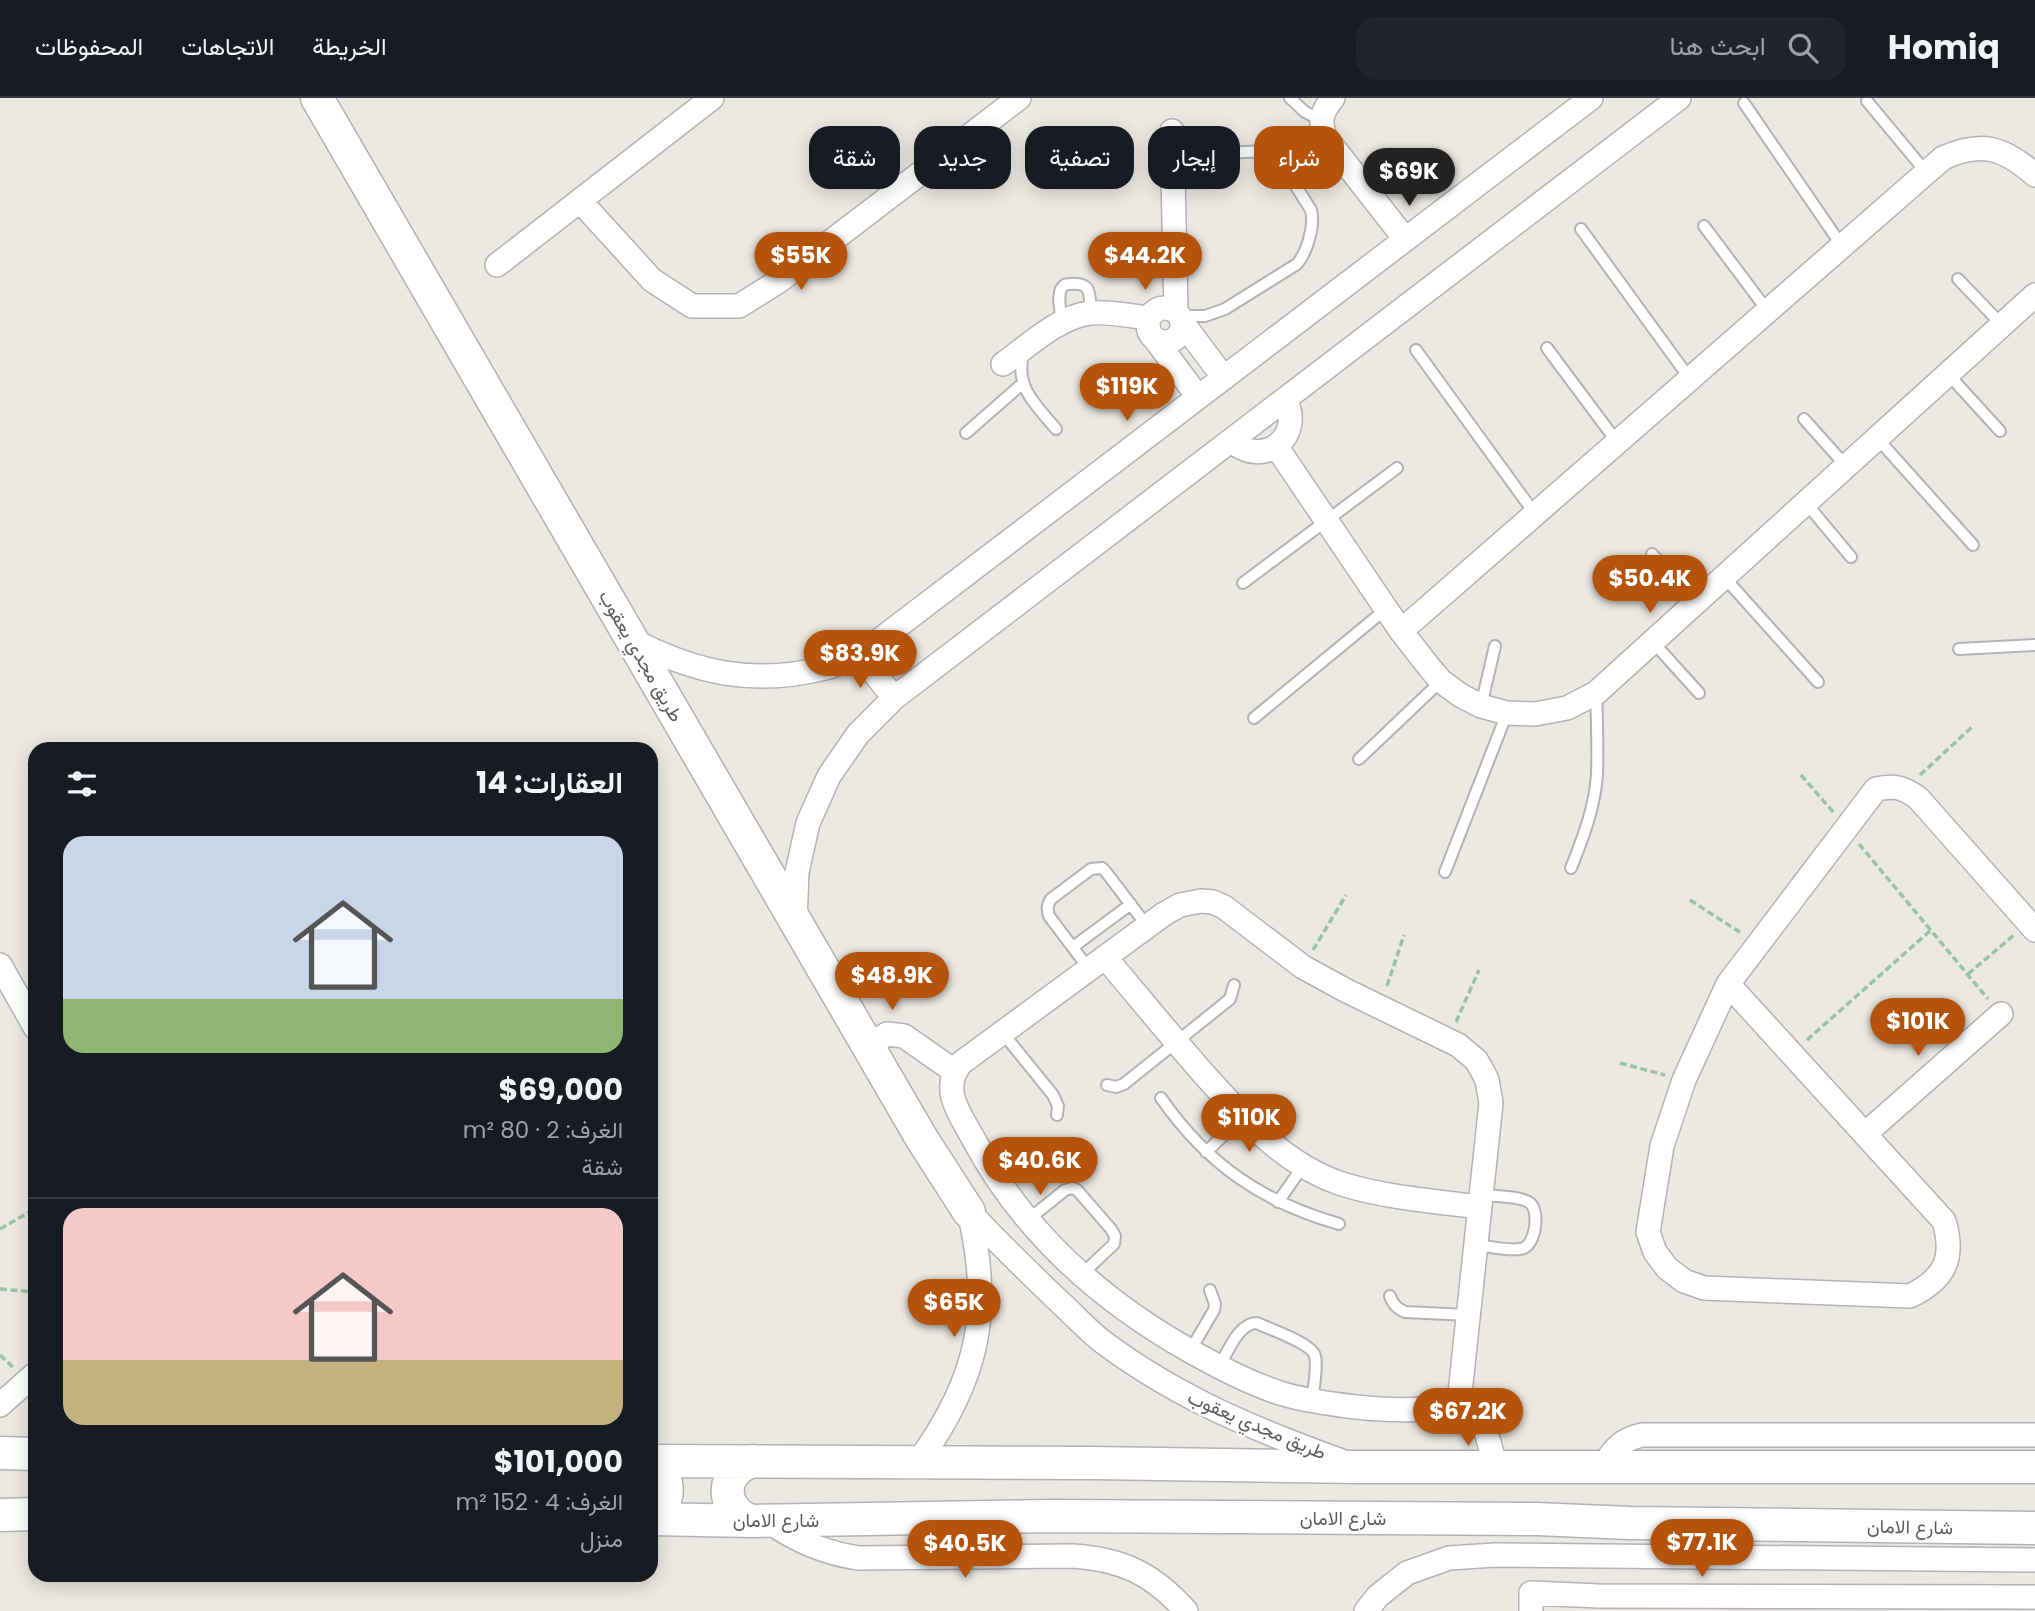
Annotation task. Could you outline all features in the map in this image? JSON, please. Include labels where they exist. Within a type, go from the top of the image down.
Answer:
[{"type":"street","points":[[498,265],[712,98]]},
{"type":"street","points":[[581,202],[652,280],[692,306],[739,306],[779,281],[1019,98]]},
{"type":"street","points":[[1333,98],[1325,108],[1321,120],[1326,138],[1405,239]]},
{"type":"street","points":[[632,640],[667,658],[706,670],[746,676],[786,675],[826,668],[860,654],[1591,98]]},
{"type":"street","points":[[795,922],[797,872],[808,822],[829,776],[858,734],[894,698],[1679,98]]},
{"type":"street","name":"طريق مجدي يعقوب","points":[[324,101],[795,922],[922,1139],[969,1212],[1010,1255],[1104,1343],[1156,1379],[1208,1408],[1270,1435],[1358,1467]]},
{"type":"street","points":[[1401,631],[1943,158],[1962,150],[1984,148],[2004,153],[2023,164],[2035,176]]},
{"type":"street","points":[[1174,189],[1180,317]]},
{"type":"street","points":[[1276,446],[1401,631],[1441,681],[1481,706],[1507,713],[1535,714],[1567,708],[1596,693],[2002,325],[2032,304]]},
{"type":"street","points":[[1152,329],[1158,309],[1164,308],[1180,317],[1223,378]]},
{"type":"street","points":[[1003,364],[1062,322],[1091,313],[1152,329],[1198,397]]},
{"type":"street","points":[[1232,441],[1252,452],[1268,450],[1282,442],[1289,429],[1291,414],[1285,400]]},
{"type":"street","points":[[860,654],[894,698]]},
{"type":"street","points":[[1728,984],[1944,1221],[1949,1239],[1947,1258],[1940,1275],[1926,1288],[1910,1296],[1704,1288],[1684,1281],[1667,1268],[1655,1252],[1647,1232],[1662,1146],[1684,1080],[1728,984],[1876,789],[1891,786],[1906,789],[1917,798],[2032,926]]},
{"type":"street","points":[[1213,902],[1224,907],[1303,967],[1458,1045],[1476,1060],[1490,1091],[1491,1103],[1460,1393],[1446,1406],[1407,1410],[1373,1409],[1312,1401],[1260,1386],[1219,1367],[1126,1311],[1081,1275],[1063,1258],[1007,1192],[981,1152],[953,1100],[951,1090],[954,1071],[1002,1032],[1147,926],[1180,905],[1213,902]]},
{"type":"street","points":[[1097,963],[1176,1042],[1261,1136],[1303,1166],[1340,1183],[1380,1194],[1480,1201]]},
{"type":"street","points":[[0,965],[28,1015]]},
{"type":"street","points":[[1864,1134],[2001,1014]]},
{"type":"street","points":[[868,1046],[887,1034],[904,1036],[954,1071]]},
{"type":"street","name":"طريق مجدي يعقوب","points":[[918,1462],[938,1435],[954,1406],[967,1376],[975,1343],[980,1311],[980,1278],[977,1245],[969,1212]]},
{"type":"street","points":[[0,1405],[28,1380]]},
{"type":"street","points":[[1456,1398],[1482,1418],[1496,1467]]},
{"type":"street","points":[[658,1463],[753,1461],[1358,1467],[1604,1467],[2031,1467],[2034,1435],[1642,1435],[1632,1437],[1615,1448],[1604,1467]]},
{"type":"street","points":[[0,1453],[28,1454]]},
{"type":"street","points":[[753,1461],[738,1468],[729,1482],[727,1490],[731,1506],[743,1518],[759,1521],[801,1542],[838,1555],[858,1558],[1094,1558],[1116,1562],[1136,1570],[1155,1581],[1186,1611]]},
{"type":"street","points":[[658,1469],[664,1475],[667,1491],[663,1506],[658,1511]]},
{"type":"street","points":[[0,1515],[28,1514]]},
{"type":"street","name":"شارع الامان","points":[[658,1518],[759,1521],[1052,1516],[1431,1518],[2035,1528]]},
{"type":"street","points":[[1366,1611],[1378,1596],[1407,1573],[1449,1558],[1495,1555],[2035,1560]]},
{"type":"street","points":[[1531,1611],[1531,1593],[1878,1604],[2007,1604],[2035,1597]]},
{"type":"lane","points":[[1290,98],[1305,112],[1321,120]]},
{"type":"lane","points":[[1867,101],[1926,172]]},
{"type":"lane","points":[[1744,103],[1842,246]]},
{"type":"lane","points":[[1180,317],[1205,316],[1225,309],[1297,264],[1303,255],[1313,219],[1311,210],[1280,161],[1268,151],[1240,152]]},
{"type":"lane","points":[[1704,226],[1767,310]]},
{"type":"lane","points":[[1581,229],[1689,379]]},
{"type":"lane","points":[[1958,279],[2002,325]]},
{"type":"lane","points":[[1062,322],[1060,294],[1066,284],[1086,286],[1089,290],[1091,313]]},
{"type":"lane","points":[[1548,348],[1617,442]]},
{"type":"lane","points":[[1024,349],[1022,384],[1056,429]]},
{"type":"lane","points":[[1416,350],[1535,514]]},
{"type":"lane","points":[[1948,374],[2000,431]]},
{"type":"lane","points":[[966,433],[1022,384]]},
{"type":"lane","points":[[1804,419],[1846,466]]},
{"type":"lane","points":[[1877,439],[1973,545]]},
{"type":"lane","points":[[1243,583],[1397,468]]},
{"type":"lane","points":[[1806,503],[1852,557]]},
{"type":"lane","points":[[1652,554],[1698,601]]},
{"type":"lane","points":[[1724,577],[1818,682]]},
{"type":"lane","points":[[1254,718],[1386,609]]},
{"type":"lane","points":[[1653,642],[1699,693]]},
{"type":"lane","points":[[1959,649],[2035,645]]},
{"type":"lane","points":[[1481,706],[1495,646]]},
{"type":"lane","points":[[1359,759],[1441,681]]},
{"type":"lane","points":[[1571,868],[1592,808],[1597,776],[1596,693]]},
{"type":"lane","points":[[1446,872],[1507,713]]},
{"type":"lane","points":[[1097,963],[1073,947],[1049,916],[1048,904],[1091,869],[1102,868],[1106,872],[1147,926]]},
{"type":"lane","points":[[1073,947],[1131,904]]},
{"type":"lane","points":[[1107,1085],[1116,1087],[1124,1084],[1230,999],[1234,985]]},
{"type":"lane","points":[[1002,1032],[1053,1095],[1058,1106],[1056,1115]]},
{"type":"lane","points":[[1161,1098],[1206,1152],[1240,1180],[1298,1211],[1339,1224]]},
{"type":"lane","points":[[1206,1152],[1243,1117]]},
{"type":"lane","points":[[1278,1202],[1303,1166]]},
{"type":"lane","points":[[1029,1219],[1065,1190],[1077,1190],[1114,1232],[1115,1237],[1114,1244],[1081,1275]]},
{"type":"lane","points":[[1475,1245],[1521,1249],[1529,1244],[1533,1236],[1535,1212],[1530,1203],[1521,1199],[1480,1201]]},
{"type":"lane","points":[[1190,1351],[1214,1310],[1215,1304],[1210,1290]]},
{"type":"lane","points":[[1390,1296],[1398,1309],[1405,1312],[1468,1315]]},
{"type":"lane","points":[[1219,1367],[1242,1329],[1248,1324],[1257,1323],[1307,1346],[1314,1352],[1312,1401]]},
{"type":"path","points":[[1906,789],[1972,727]]},
{"type":"path","points":[[1801,775],[2001,1014]]},
{"type":"path","points":[[1303,967],[1346,895]]},
{"type":"path","points":[[1690,900],[1758,944]]},
{"type":"path","points":[[1968,974],[2032,926]]},
{"type":"path","points":[[1792,1054],[1931,930]]},
{"type":"path","points":[[1380,1007],[1404,935]]},
{"type":"path","points":[[1448,1041],[1479,970]]},
{"type":"path","points":[[1620,1063],[1684,1080]]},
{"type":"path","points":[[0,1229],[28,1213]]},
{"type":"path","points":[[0,1289],[28,1292]]}]
